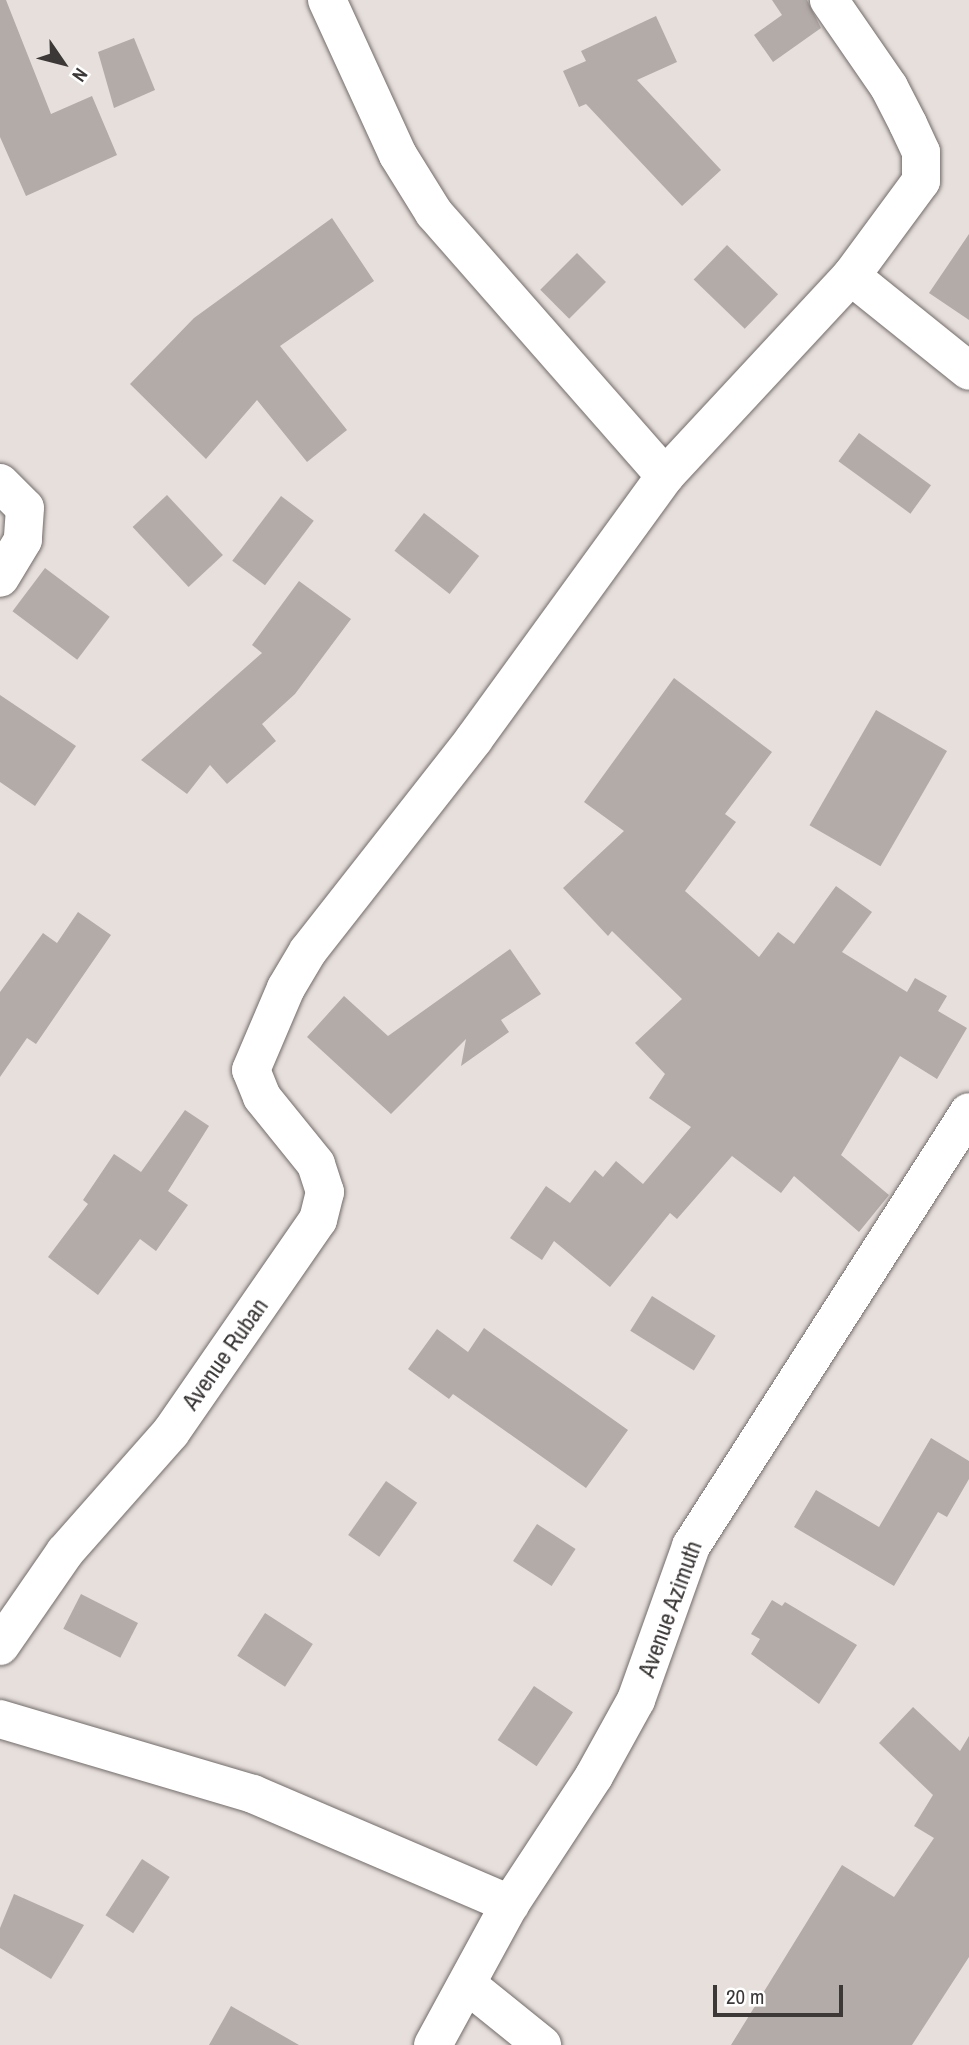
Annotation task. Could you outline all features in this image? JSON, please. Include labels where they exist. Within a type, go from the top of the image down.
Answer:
[{"type":"street","points":[[327,0],[398,155],[434,213],[665,476]]},
{"type":"street","name":"Avenue Ruban","points":[[0,1646],[65,1552],[171,1432],[318,1220],[325,1192],[316,1164],[253,1084],[251,1070],[286,988],[330,918],[474,739],[665,476],[748,382],[851,276],[915,191],[923,169],[921,152],[889,88],[829,0]]},
{"type":"street","points":[[851,276],[969,372]]},
{"type":"street","points":[[0,483],[25,508],[23,540],[0,578]]},
{"type":"street","name":"Avenue Azimuth","points":[[433,2045],[468,1986],[510,1904],[594,1776],[636,1700],[691,1546],[711,1510],[856,1295],[969,1112]]},
{"type":"street","points":[[0,1719],[253,1794],[510,1904]]},
{"type":"street","points":[[468,1986],[542,2045]]},
{"type":"building","points":[[0,0],[6,0],[51,114],[92,96],[117,155],[26,196],[0,137]]},
{"type":"building","points":[[772,0],[807,0],[821,28],[773,62],[754,35],[782,15]]},
{"type":"building","points":[[656,16],[677,62],[637,80],[721,170],[682,206],[586,104],[579,107],[563,71],[586,61],[581,51]]},
{"type":"building","points":[[134,38],[155,90],[114,108],[98,52]]},
{"type":"building","points":[[332,218],[374,281],[280,346],[347,430],[307,462],[257,400],[206,459],[130,384],[194,318]]},
{"type":"building","points":[[969,234],[969,320],[929,293]]},
{"type":"building","points":[[727,245],[778,294],[745,329],[694,280]]},
{"type":"building","points":[[577,253],[606,282],[569,319],[540,290]]},
{"type":"building","points":[[859,433],[931,485],[910,514],[838,461]]},
{"type":"building","points":[[167,495],[223,555],[189,587],[133,527]]},
{"type":"building","points":[[281,496],[314,521],[265,585],[232,561]]},
{"type":"building","points":[[424,513],[479,556],[450,594],[394,551]]},
{"type":"building","points":[[45,568],[110,617],[77,660],[13,611]]},
{"type":"building","points":[[299,581],[351,619],[295,694],[262,724],[276,741],[227,784],[210,765],[187,794],[141,760],[262,653],[252,645]]},
{"type":"building","points":[[674,678],[772,752],[725,814],[736,822],[685,891],[759,957],[778,932],[794,944],[836,886],[872,912],[842,952],[907,992],[915,978],[947,996],[938,1011],[967,1028],[937,1079],[900,1056],[841,1155],[889,1195],[859,1232],[794,1176],[781,1193],[732,1156],[677,1219],[670,1213],[610,1287],[554,1241],[542,1260],[510,1238],[546,1186],[570,1203],[595,1170],[603,1177],[616,1161],[643,1184],[691,1127],[649,1098],[665,1074],[635,1043],[682,999],[612,931],[608,936],[563,888],[624,831],[584,802]]},
{"type":"building","points":[[0,695],[76,746],[35,806],[0,782]]},
{"type":"building","points":[[876,710],[947,751],[881,866],[810,825]]},
{"type":"building","points":[[78,912],[111,935],[36,1044],[27,1038],[0,1077],[0,992],[43,933],[57,943]]},
{"type":"building","points":[[510,949],[541,994],[501,1020],[509,1032],[461,1066],[466,1039],[391,1114],[307,1037],[344,996],[388,1036]]},
{"type":"building","points":[[185,1110],[209,1126],[168,1191],[188,1205],[156,1251],[140,1239],[98,1295],[48,1257],[88,1204],[83,1200],[114,1154],[141,1172]]},
{"type":"building","points":[[652,1296],[716,1336],[694,1371],[630,1331]]},
{"type":"building","points":[[484,1328],[628,1430],[586,1488],[453,1394],[449,1399],[408,1369],[437,1329],[468,1352]]},
{"type":"building","points":[[931,1438],[969,1461],[969,1479],[947,1517],[938,1512],[894,1586],[794,1527],[816,1490],[879,1527]]},
{"type":"building","points":[[386,1481],[417,1503],[379,1557],[348,1535]]},
{"type":"building","points":[[537,1524],[576,1549],[552,1586],[513,1561]]},
{"type":"building","points":[[81,1594],[138,1623],[120,1658],[63,1629]]},
{"type":"building","points":[[772,1600],[782,1606],[785,1602],[857,1645],[819,1704],[751,1654],[760,1639],[751,1634]]},
{"type":"building","points":[[265,1613],[313,1644],[285,1687],[237,1656]]},
{"type":"building","points":[[534,1686],[573,1712],[537,1766],[498,1740]]},
{"type":"building","points":[[913,1707],[960,1751],[969,1736],[969,1957],[912,2045],[731,2045],[842,1865],[894,1897],[934,1838],[914,1826],[933,1795],[879,1743]]},
{"type":"building","points":[[142,1859],[170,1877],[133,1933],[106,1915]]},
{"type":"building","points":[[14,1894],[84,1925],[51,1979],[0,1948],[0,1928]]},
{"type":"building","points":[[231,2006],[299,2045],[209,2045]]}]
